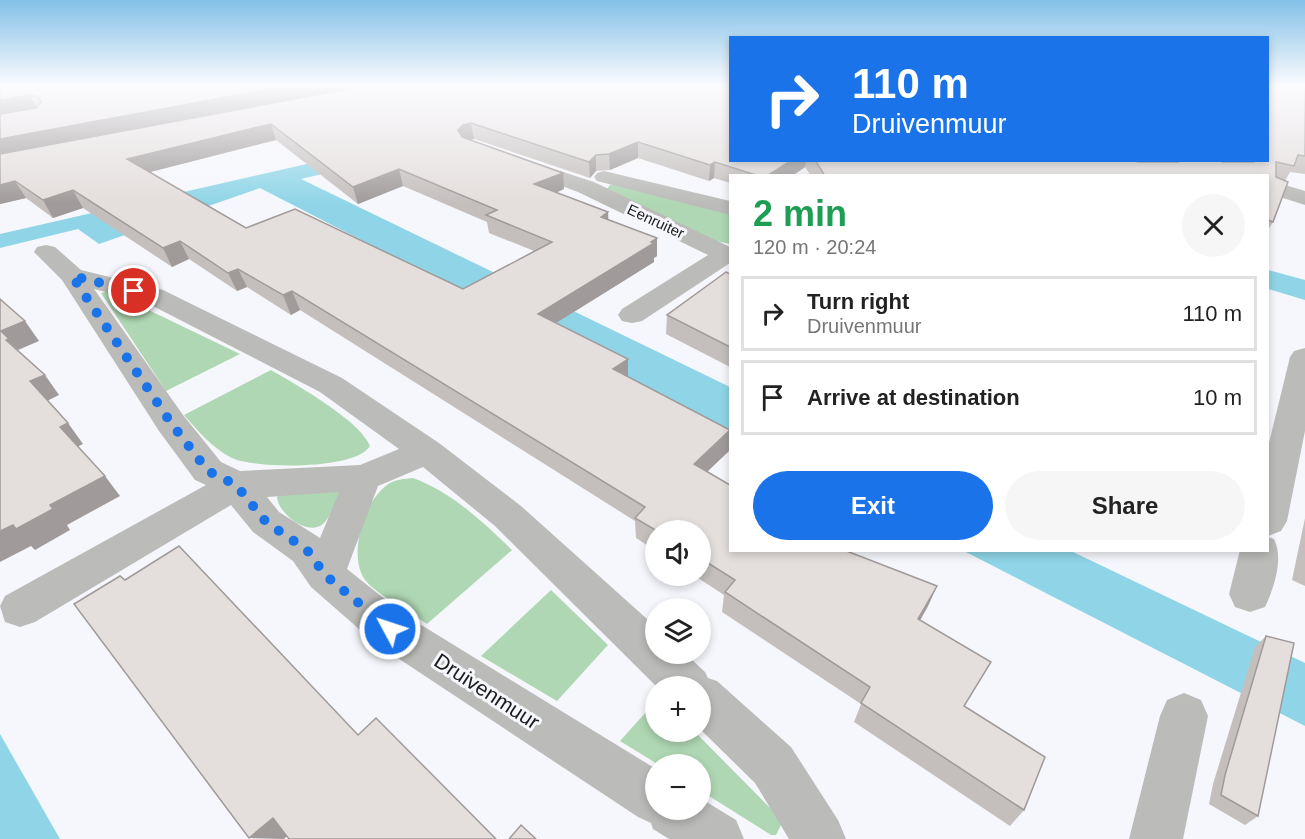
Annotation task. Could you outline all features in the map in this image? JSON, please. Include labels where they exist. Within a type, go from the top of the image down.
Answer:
[{"type":"street","name":"Eenruiter","points":[[507,159],[604,178],[729,208]]},
{"type":"street","name":"Eenruiter","points":[[604,178],[729,255]]},
{"type":"street","points":[[1269,186],[1305,200]]},
{"type":"street","points":[[1269,195],[1305,200]]},
{"type":"street","points":[[632,315],[729,255]]},
{"type":"street","name":"Druivenmuur","points":[[645,792],[390,629],[325,575],[307,550],[266,522],[236,485],[204,467],[59,264],[154,296],[331,385],[427,452],[534,539],[678,676]]},
{"type":"street","points":[[1269,514],[1282,430],[1305,357]]},
{"type":"street","points":[[20,609],[236,485],[363,478],[427,452]]},
{"type":"street","points":[[325,575],[363,478]]},
{"type":"street","points":[[1250,594],[1260,552]]},
{"type":"street","points":[[711,707],[772,765],[819,839]]},
{"type":"street","points":[[1156,839],[1184,716]]},
{"type":"street","points":[[688,820],[717,839]]},
{"type":"green space","points":[[621,184],[729,213],[729,244],[712,240],[607,189],[610,185]]},
{"type":"green space","points":[[109,291],[240,354],[166,391],[101,293]]},
{"type":"green space","points":[[271,370],[341,415],[364,436],[370,446],[361,454],[346,460],[327,463],[283,465],[244,462],[218,449],[184,415]]},
{"type":"green space","points":[[413,478],[428,484],[454,500],[478,518],[512,550],[427,624],[371,586],[360,571],[358,559],[360,531],[378,493],[390,483]]},
{"type":"green space","points":[[340,490],[323,524],[309,528],[288,516],[282,510],[277,497],[283,492]]},
{"type":"green space","points":[[551,590],[608,645],[557,701],[481,656]]},
{"type":"green space","points":[[645,713],[645,742],[705,742],[783,821],[776,835],[771,835],[711,797],[711,754],[645,754],[645,756],[620,741]]},
{"type":"water","points":[[476,125],[504,131],[301,179],[729,387],[729,429],[260,188],[99,244],[78,229],[0,248],[0,234]]},
{"type":"water","points":[[1269,270],[1305,280],[1305,300],[1269,289]]},
{"type":"water","points":[[966,552],[1073,552],[1305,663],[1305,726]]},
{"type":"water","points":[[0,734],[60,839],[0,839]]},
{"type":"building","points":[[0,125],[74,125],[0,139]]},
{"type":"building","points":[[154,125],[266,125],[127,159],[246,228],[295,209],[463,289],[552,242],[486,215],[497,210],[399,169],[353,187],[273,125],[463,125],[458,130],[462,137],[563,173],[534,184],[608,212],[601,217],[657,238],[651,242],[654,243],[538,314],[628,359],[613,369],[729,429],[694,464],[729,484],[729,552],[849,552],[937,586],[918,619],[991,662],[964,706],[1045,757],[1024,810],[861,703],[870,687],[725,592],[735,580],[711,565],[711,520],[645,520],[645,524],[635,518],[645,507],[292,291],[283,295],[238,269],[228,273],[180,241],[163,248],[73,190],[43,200],[15,181],[0,185],[0,154]]},
{"type":"building","points":[[478,125],[729,125],[729,162],[789,162],[770,174],[753,174],[715,162],[710,165],[638,142],[609,154],[596,155],[589,162]]},
{"type":"building","points":[[1269,125],[1305,125],[1305,156],[1298,155],[1294,166],[1276,162],[1276,177],[1288,182],[1273,222],[1269,220],[1269,174],[824,174],[816,162],[1178,162],[1269,162]]},
{"type":"building","points":[[726,272],[729,274],[729,346],[667,315]]},
{"type":"building","points":[[0,299],[25,321],[1,331],[9,339],[6,340],[45,375],[30,381],[68,423],[60,427],[105,476],[50,505],[53,509],[16,529],[13,525],[0,531]]},
{"type":"building","points":[[179,546],[358,735],[376,718],[496,839],[289,839],[273,818],[249,838],[74,604],[120,576],[125,580]]},
{"type":"building","points":[[1266,636],[1294,643],[1258,816],[1221,795]]},
{"type":"building","points":[[521,825],[536,839],[509,839]]},
{"type":"route","points":[[134,291],[72,276],[171,423],[208,471],[236,485],[266,522],[307,550],[325,575],[390,629]]}]
